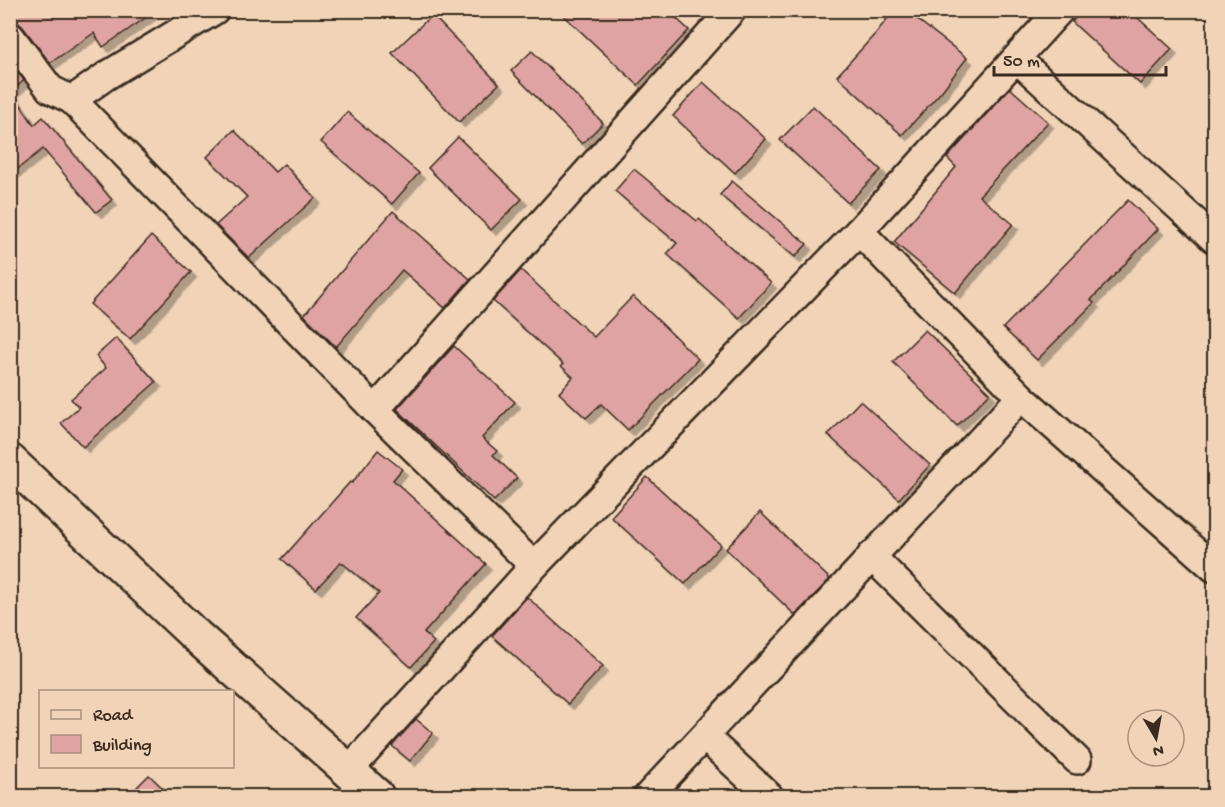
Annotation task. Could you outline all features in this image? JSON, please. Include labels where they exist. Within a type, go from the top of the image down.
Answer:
[{"type":"main road","points":[[10,461],[195,635],[377,796]]},
{"type":"street","points":[[72,100],[106,76],[215,10]]},
{"type":"street","points":[[375,410],[732,10]]},
{"type":"street","points":[[348,771],[534,566],[859,231],[882,203],[1060,10]]},
{"type":"street","points":[[10,36],[50,89],[72,100],[375,410],[534,566]]},
{"type":"street","points":[[1017,59],[1215,239]]},
{"type":"street","points":[[859,231],[1021,397],[1215,568]]},
{"type":"street","points":[[648,796],[705,738],[871,556],[1021,397]]},
{"type":"street","points":[[871,556],[1077,760]]},
{"type":"street","points":[[705,738],[769,796]]},
{"type":"building","points":[[10,10],[157,10],[103,47],[94,33],[50,63],[23,27],[17,22],[10,21]]},
{"type":"building","points":[[558,10],[667,10],[689,30],[638,85]]},
{"type":"building","points":[[894,10],[905,10],[967,58],[941,92],[902,135],[837,76]]},
{"type":"building","points":[[1082,10],[1129,10],[1172,49],[1140,84],[1072,22]]},
{"type":"building","points":[[432,15],[499,84],[459,122],[392,53]]},
{"type":"building","points":[[532,51],[603,123],[582,144],[511,71]]},
{"type":"building","points":[[10,63],[24,80],[12,92],[34,125],[43,117],[112,200],[96,212],[43,149],[10,175]]},
{"type":"building","points":[[703,82],[766,139],[735,173],[673,116]]},
{"type":"building","points":[[1010,88],[1048,122],[979,196],[1013,224],[955,293],[894,242],[956,167],[947,158]]},
{"type":"building","points":[[813,106],[881,170],[848,203],[780,140]]},
{"type":"building","points":[[347,112],[419,173],[392,204],[321,142]]},
{"type":"building","points":[[234,130],[275,172],[284,164],[315,198],[249,258],[216,225],[247,197],[207,157]]},
{"type":"building","points":[[458,137],[522,199],[491,230],[428,168]]},
{"type":"building","points":[[634,169],[697,221],[699,219],[771,283],[739,318],[667,254],[677,243],[615,191]]},
{"type":"building","points":[[732,181],[807,244],[795,257],[720,195]]},
{"type":"building","points":[[1128,200],[1158,229],[1091,300],[1094,303],[1037,360],[1003,328]]},
{"type":"building","points":[[393,211],[470,279],[445,308],[402,270],[336,347],[304,315]]},
{"type":"building","points":[[151,236],[191,272],[130,339],[90,304]]},
{"type":"building","points":[[521,270],[594,337],[633,296],[698,359],[628,430],[601,404],[586,418],[559,393],[573,377],[561,366],[563,364],[493,301]]},
{"type":"building","points":[[925,330],[990,393],[957,426],[893,362]]},
{"type":"building","points":[[116,338],[156,382],[83,447],[61,423],[79,407],[71,399],[106,368],[96,356]]},
{"type":"building","points":[[454,346],[515,402],[482,438],[497,451],[493,455],[517,478],[494,501],[397,409]]},
{"type":"building","points":[[860,401],[930,465],[899,499],[828,435]]},
{"type":"building","points":[[378,450],[402,469],[393,480],[486,564],[424,633],[434,642],[411,667],[356,618],[379,593],[341,562],[316,589],[282,559],[350,482],[352,483]]},
{"type":"building","points":[[647,477],[721,545],[685,584],[611,517]]},
{"type":"building","points":[[760,512],[830,579],[795,615],[726,549]]},
{"type":"building","points":[[527,597],[603,666],[568,704],[492,636]]},
{"type":"building","points":[[416,719],[433,733],[410,761],[392,746]]},
{"type":"building","points":[[149,775],[171,796],[128,796]]}]
